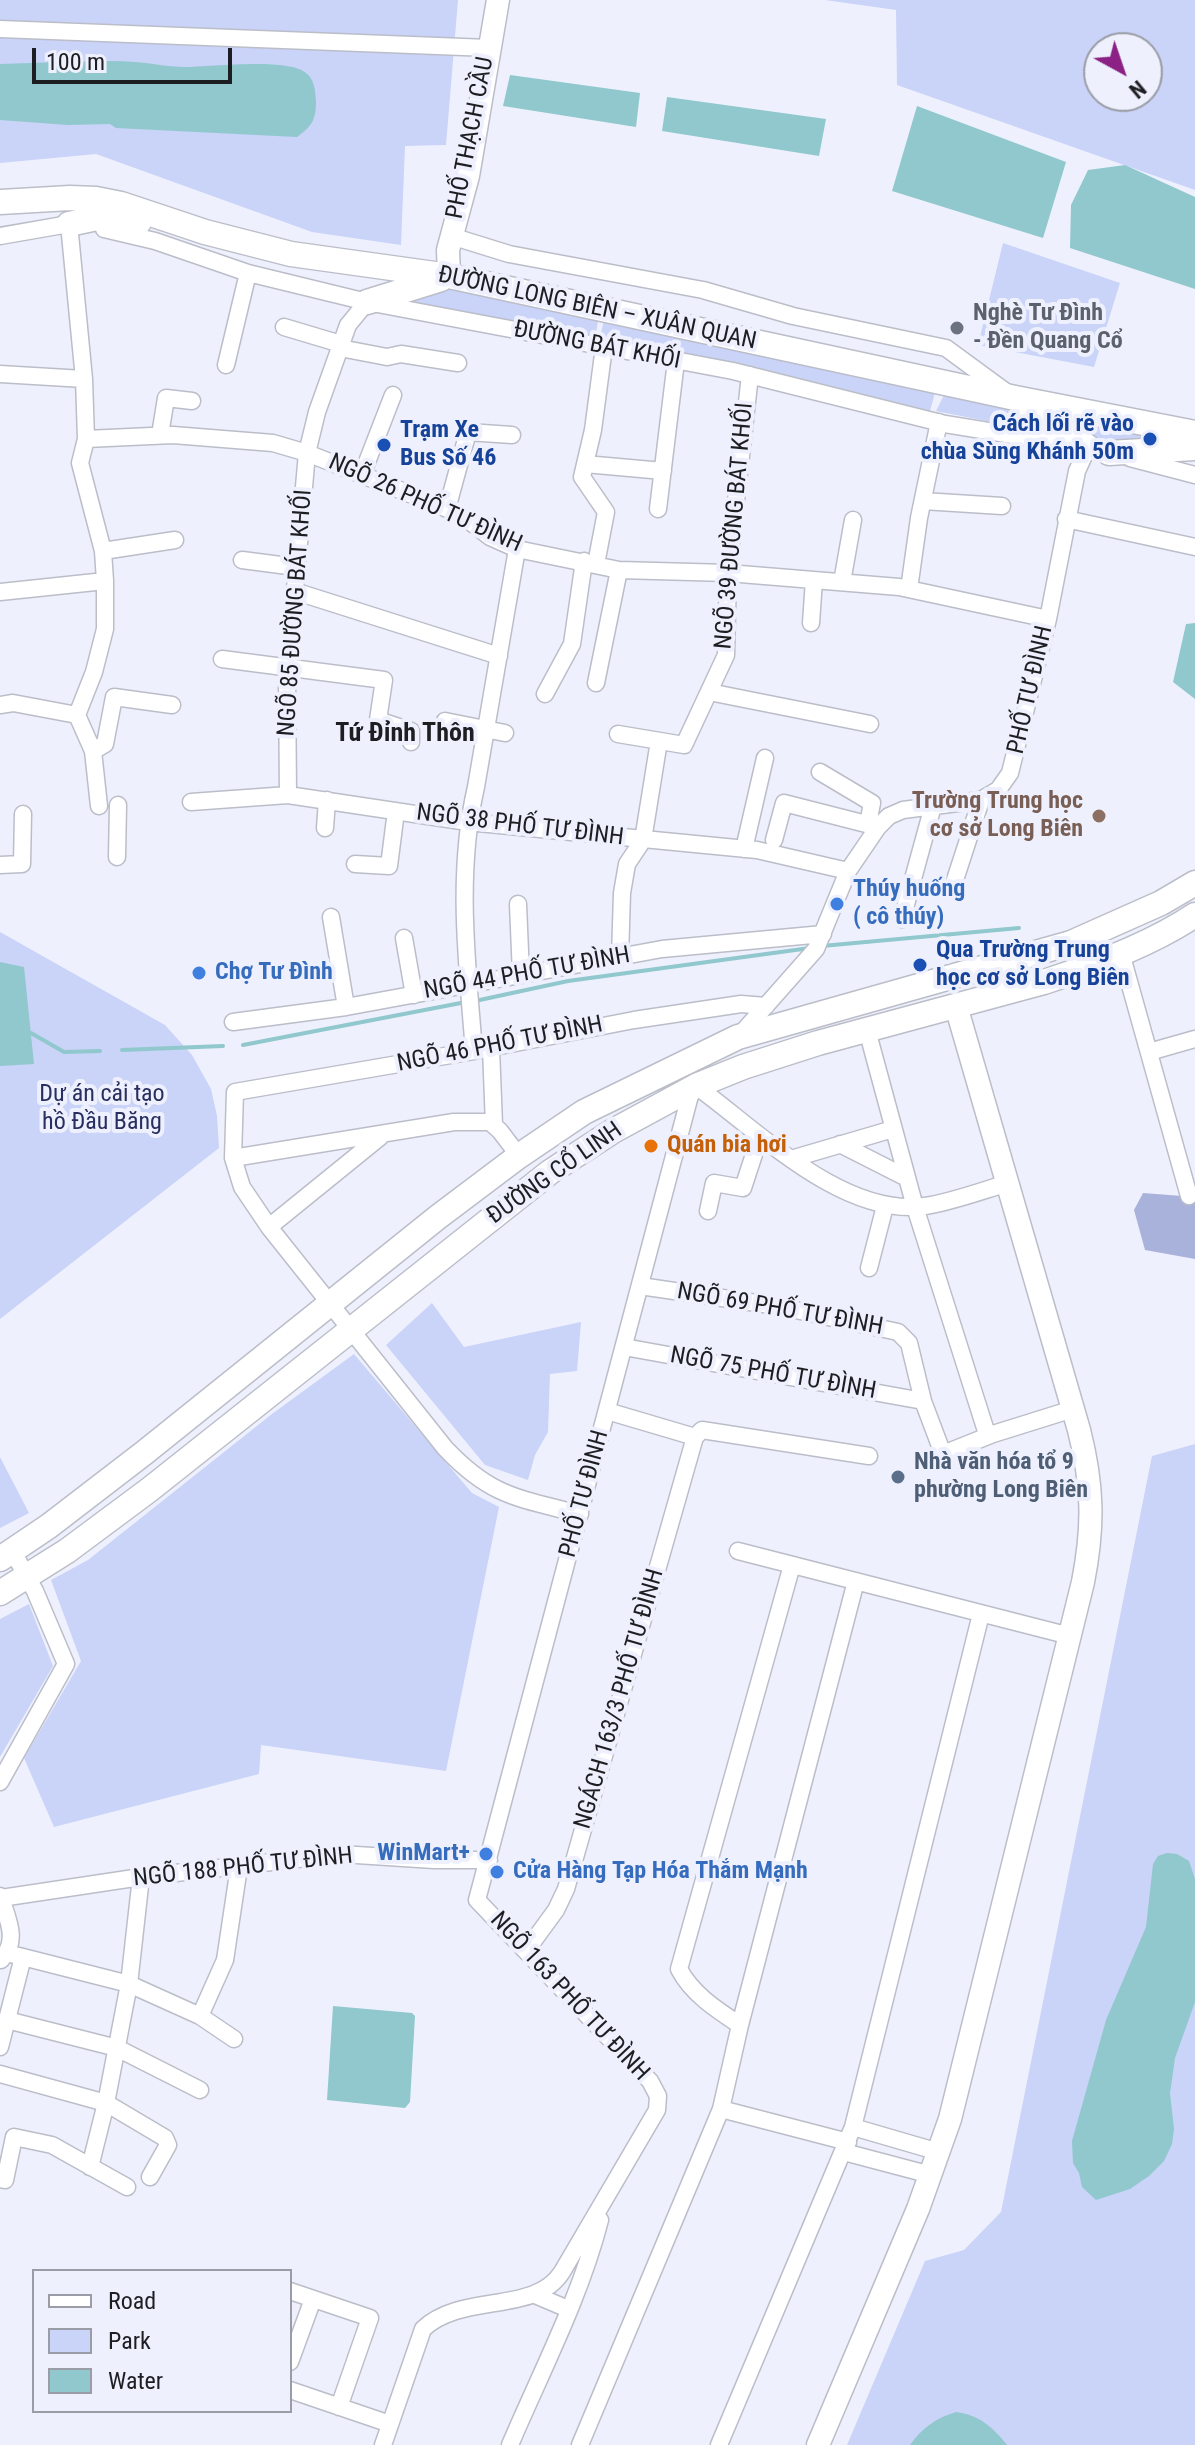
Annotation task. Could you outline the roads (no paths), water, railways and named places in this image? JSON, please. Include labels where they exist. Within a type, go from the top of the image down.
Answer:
[{"type":"main road","name":"ĐƯỜNG LONG BIÊN – XUÂN QUAN","points":[[0,202],[96,199],[291,254],[449,276],[1015,398],[1195,433]]},
{"type":"main road","points":[[69,224],[97,218],[118,219],[205,232]]},
{"type":"main road","points":[[367,302],[449,276]]},
{"type":"main road","points":[[1015,398],[1098,450],[1195,448]]},
{"type":"main road","name":"ĐƯỜNG CỔ LINH","points":[[7,1556],[144,1453],[519,1156],[584,1112],[738,1037],[1035,954],[1105,929],[1195,883]]},
{"type":"main road","name":"ĐƯỜNG CỔ LINH","points":[[0,1593],[28,1577],[149,1490],[550,1172],[613,1131],[694,1087],[743,1067],[1044,982],[1121,953],[1195,915]]},
{"type":"main road","points":[[1035,954],[1044,982]]},
{"type":"street","name":"PHỐ THẠCH CẦU","points":[[449,276],[448,250],[468,176],[498,0]]},
{"type":"street","points":[[0,29],[489,48]]},
{"type":"street","points":[[69,224],[84,379],[86,439],[80,463],[103,551],[105,581],[105,629],[94,672],[77,715],[93,751],[99,806]]},
{"type":"street","name":"ĐƯỜNG BÁT KHỐI","points":[[0,236],[69,224],[112,230],[155,241],[248,273],[367,302],[750,375],[939,422],[1098,450],[1195,475]]},
{"type":"street","points":[[451,236],[509,254],[703,290],[793,316],[946,348],[1015,398]]},
{"type":"street","points":[[226,365],[248,273]]},
{"type":"street","name":"NGÕ 85 ĐƯỜNG BÁT KHỐI","points":[[288,795],[288,667],[307,453],[317,412],[348,325],[367,302]]},
{"type":"street","points":[[284,327],[387,357],[401,354],[458,363]]},
{"type":"street","points":[[545,694],[572,644],[590,563],[606,512],[582,477],[593,430],[604,347]]},
{"type":"street","points":[[658,509],[676,361]]},
{"type":"street","points":[[0,374],[84,379]]},
{"type":"street","name":"NGÕ 39 ĐƯỜNG BÁT KHỐI","points":[[618,734],[684,745],[726,655],[728,573],[750,375]]},
{"type":"street","points":[[362,475],[393,395]]},
{"type":"street","points":[[160,435],[166,398],[192,401]]},
{"type":"street","points":[[909,589],[939,422]]},
{"type":"street","points":[[447,509],[468,432],[512,435]]},
{"type":"street","name":"NGÕ 26 PHỐ TƯ ĐÌNH","points":[[86,439],[160,435],[273,443],[307,453],[460,514],[490,537],[517,549],[619,570],[728,573],[909,589],[1048,619]]},
{"type":"street","name":"PHỐ TƯ ĐÌNH","points":[[981,800],[998,790],[1010,773],[1048,619],[1077,471],[1098,450]]},
{"type":"street","points":[[585,464],[663,471]]},
{"type":"street","points":[[923,501],[1002,506]]},
{"type":"street","points":[[1066,519],[1195,547]]},
{"type":"street","points":[[842,582],[853,520]]},
{"type":"street","points":[[103,551],[175,540]]},
{"type":"street","points":[[494,1125],[483,1049],[471,1011],[464,898],[468,822],[517,549]]},
{"type":"street","points":[[242,560],[296,567]]},
{"type":"street","points":[[596,683],[619,570]]},
{"type":"street","points":[[811,623],[814,580]]},
{"type":"street","points":[[0,592],[105,581]]},
{"type":"street","points":[[294,591],[499,656]]},
{"type":"street","points":[[222,659],[384,680],[378,720],[411,731],[411,742]]},
{"type":"street","points":[[709,692],[870,724]]},
{"type":"street","points":[[93,751],[105,744],[114,697],[172,705]]},
{"type":"street","points":[[0,705],[13,703],[77,715]]},
{"type":"street","points":[[445,721],[505,733]]},
{"type":"street","points":[[620,957],[622,893],[627,864],[643,840],[659,741]]},
{"type":"street","points":[[744,849],[765,758]]},
{"type":"street","points":[[820,772],[872,803],[873,826]]},
{"type":"street","name":"NGÕ 38 PHỐ TƯ ĐÌNH","points":[[191,802],[288,795],[468,822],[744,849],[848,871]]},
{"type":"street","points":[[325,828],[327,800]]},
{"type":"street","points":[[738,1037],[820,940],[848,871],[873,826],[903,810],[981,800],[954,883]]},
{"type":"street","points":[[774,840],[784,803],[873,826]]},
{"type":"street","points":[[117,857],[118,805]]},
{"type":"street","points":[[902,919],[933,806]]},
{"type":"street","points":[[355,864],[389,866],[396,811]]},
{"type":"street","points":[[0,865],[22,864],[23,814]]},
{"type":"street","points":[[518,904],[521,975]]},
{"type":"street","points":[[331,917],[346,1007]]},
{"type":"street","points":[[404,938],[414,995]]},
{"type":"street","name":"NGÕ 44 PHỐ TƯ ĐÌNH","points":[[233,1022],[469,989],[521,975],[662,949],[820,940]]},
{"type":"street","points":[[1121,953],[1189,1196]]},
{"type":"street","name":"NGÕ 46 PHỐ TƯ ĐÌNH","points":[[233,1158],[235,1092],[634,1020],[741,1004],[766,1006]]},
{"type":"street","points":[[818,2445],[931,2175],[950,2119],[1070,1636],[1088,1557],[1092,1516],[1090,1480],[1073,1409],[956,1006]]},
{"type":"street","points":[[867,1030],[915,1207],[986,1431],[993,1434]]},
{"type":"street","points":[[1149,1052],[1195,1039]]},
{"type":"street","points":[[694,1087],[822,1179],[885,1206],[933,1204],[1008,1183]]},
{"type":"street","name":"PHỐ TƯ ĐÌNH","points":[[477,1900],[694,1087]]},
{"type":"street","points":[[519,1156],[490,1122],[454,1122],[233,1158],[242,1187],[269,1227],[445,1448],[474,1476],[507,1495],[580,1514]]},
{"type":"street","points":[[791,1159],[893,1129]]},
{"type":"street","points":[[269,1227],[381,1136]]},
{"type":"street","points":[[708,1211],[714,1183],[743,1188],[760,1136]]},
{"type":"street","points":[[840,1144],[907,1178]]},
{"type":"street","points":[[869,1268],[885,1206]]},
{"type":"street","name":"NGÕ 69 PHỐ TƯ ĐÌNH","points":[[640,1286],[777,1306],[888,1329],[904,1336],[923,1401]]},
{"type":"street","name":"NGÕ 75 PHỐ TƯ ĐÌNH","points":[[624,1347],[923,1401]]},
{"type":"street","points":[[923,1401],[943,1454],[993,1434],[1073,1409]]},
{"type":"street","points":[[607,1411],[695,1437],[702,1430],[869,1456]]},
{"type":"street","name":"NGÁCH 163/3 PHỐ TƯ ĐÌNH","points":[[526,1951],[556,1910],[566,1889],[695,1437]]},
{"type":"street","points":[[738,1551],[1070,1636]]},
{"type":"street","points":[[0,1782],[66,1664],[28,1577],[7,1556]]},
{"type":"street","points":[[740,2025],[715,2009],[686,1982],[679,1969],[792,1565]]},
{"type":"street","points":[[580,2445],[721,2109],[740,2025],[856,1581]]},
{"type":"street","points":[[719,2445],[849,2140],[981,1614]]},
{"type":"street","name":"NGÕ 188 PHỐ TƯ ĐÌNH","points":[[0,1897],[341,1854],[489,1860]]},
{"type":"street","points":[[200,2016],[225,1960],[239,1867]]},
{"type":"street","points":[[90,2167],[129,1984],[141,1877]]},
{"type":"street","points":[[0,1897],[12,1935],[7,2020],[0,2047]]},
{"type":"street","name":"NGÕ 163 PHỐ TƯ ĐÌNH","points":[[477,1900],[650,2081],[658,2096],[654,2117],[558,2278],[548,2289],[535,2295]]},
{"type":"street","points":[[10,1957],[129,1984],[200,2016],[234,2039]]},
{"type":"street","points":[[7,2020],[117,2048],[200,2090]]},
{"type":"street","points":[[0,2074],[106,2103],[165,2138],[168,2145],[150,2177]]},
{"type":"street","points":[[721,2109],[849,2140],[939,2152]]},
{"type":"street","points":[[0,2179],[5,2180],[14,2137],[52,2145],[127,2187]]},
{"type":"street","points":[[849,2140],[931,2175]]},
{"type":"street","points":[[510,2445],[593,2246],[604,2201]]},
{"type":"street","points":[[292,2292],[370,2318],[339,2407]]},
{"type":"street","points":[[383,2445],[419,2337],[427,2325],[469,2308],[535,2295],[568,2309]]},
{"type":"street","points":[[292,2357],[313,2299]]},
{"type":"street","points":[[292,2391],[390,2424]]},
{"type":"water","points":[[126,61],[184,67],[266,64],[297,68],[306,73],[314,86],[314,118],[297,137],[0,120],[0,64]]},
{"type":"water","points":[[510,75],[640,93],[636,127],[503,106]]},
{"type":"water","points":[[667,97],[826,119],[819,156],[662,131]]},
{"type":"water","points":[[917,106],[1066,162],[1043,238],[892,191]]},
{"type":"water","points":[[1125,165],[1195,197],[1195,289],[1070,248],[1071,205],[1088,170]]},
{"type":"water","points":[[1195,623],[1195,699],[1173,682],[1186,624]]},
{"type":"water","points":[[0,962],[24,967],[34,1064],[0,1066]]},
{"type":"water","points":[[1177,1854],[1189,1861],[1195,1879],[1195,2002],[1175,2058],[1170,2093],[1174,2129],[1172,2144],[1164,2161],[1149,2176],[1130,2189],[1096,2200],[1082,2187],[1073,2163],[1072,2141],[1106,2020],[1146,1927],[1153,1864],[1158,1856]]},
{"type":"water","points":[[333,2006],[412,2013],[415,2016],[410,2102],[405,2108],[327,2100]]},
{"type":"water","points":[[956,2412],[985,2423],[1007,2445],[910,2445],[930,2424]]},
{"type":"waterway","points":[[822,946],[1019,928]]},
{"type":"waterway","points":[[475,1001],[568,981],[810,948]]},
{"type":"waterway","points":[[243,1045],[466,1002]]},
{"type":"waterway","points":[[31,1033],[64,1052],[100,1051]]},
{"type":"waterway","points":[[122,1050],[223,1046]]},
{"type":"place","name":"Nghè Tư Đình - Đền Quang Cổ","points":[[957,328]]},
{"type":"place","name":"Cách lối rẽ vào chùa Sùng Khánh 50m","points":[[1150,439]]},
{"type":"place","name":"Trạm Xe Bus Số 46","points":[[384,445]]},
{"type":"place","name":"Trường Trung học cơ sở Long Biên","points":[[1099,816]]},
{"type":"place","name":"Thúy huống ( cô thúy)","points":[[837,904]]},
{"type":"place","name":"Qua Trường Trung học cơ sở Long Biên","points":[[920,965]]},
{"type":"place","name":"Chợ Tư Đình","points":[[199,973]]},
{"type":"place","name":"Quán bia hơi","points":[[651,1146]]},
{"type":"place","name":"Nhà văn hóa tổ 9 phường Long Biên","points":[[898,1477]]},
{"type":"place","name":"WinMart+","points":[[486,1854]]},
{"type":"place","name":"Cửa Hàng Tạp Hóa Thắm Mạnh","points":[[497,1872]]},
{"type":"district","name":"Tứ Đỉnh Thôn","points":[[405,734]]},
{"type":"park label","name":"Dự án cải tạo hồ Đầu Băng","points":[[102,1109]]}]
